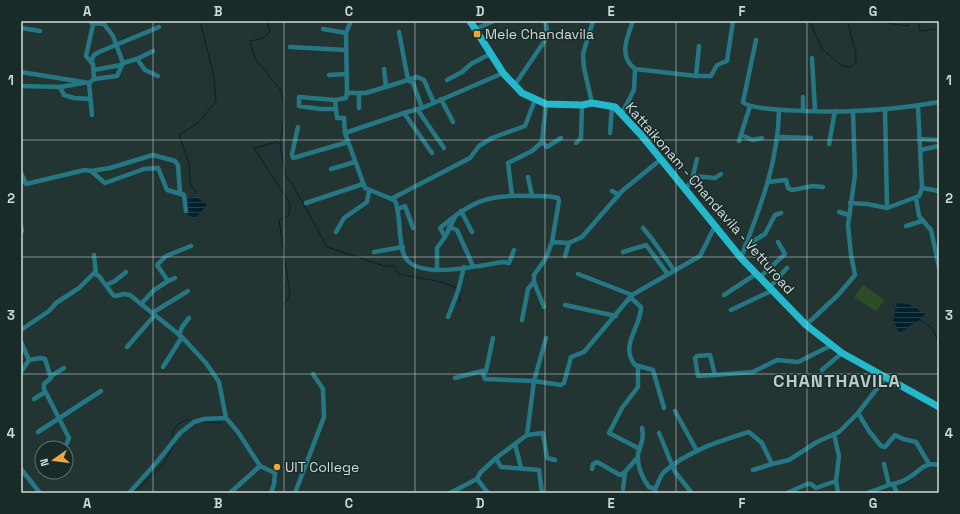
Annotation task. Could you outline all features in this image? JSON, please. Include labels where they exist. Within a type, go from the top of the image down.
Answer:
[{"type":"main road","name":"Kattaikonam - Chandavila - Vetturoad","points":[[470,21],[503,73],[522,93],[546,104],[582,105],[592,103],[612,106],[622,113],[741,258],[770,290],[806,325],[830,346],[939,406]]},
{"type":"street","points":[[336,109],[320,109],[299,106],[300,97],[335,100],[346,98],[346,33],[352,21]]},
{"type":"street","points":[[475,29],[494,21]]},
{"type":"street","points":[[514,86],[548,34],[545,21]]},
{"type":"street","points":[[592,103],[584,68],[583,54],[593,21]]},
{"type":"street","points":[[633,21],[625,44],[628,64],[635,69],[696,76],[711,76],[717,65],[727,61],[732,21]]},
{"type":"street","points":[[21,86],[60,87],[88,83],[94,79],[117,76],[122,64],[117,45],[104,24],[91,22],[92,29],[86,56],[93,64],[94,79]]},
{"type":"street","points":[[91,62],[94,55],[158,27]]},
{"type":"street","points":[[21,28],[40,31]]},
{"type":"street","points":[[323,29],[346,33]]},
{"type":"street","points":[[399,32],[408,80],[413,83],[419,109],[444,148]]},
{"type":"street","points":[[756,40],[743,102],[750,106],[779,110],[853,112],[918,106],[939,102]]},
{"type":"street","points":[[696,76],[700,46]]},
{"type":"street","points":[[290,47],[346,50]]},
{"type":"street","points":[[94,70],[122,64],[153,51]]},
{"type":"street","points":[[447,80],[462,72],[471,64],[490,54]]},
{"type":"street","points":[[812,58],[815,111]]},
{"type":"street","points":[[137,59],[145,70],[158,76]]},
{"type":"street","points":[[384,69],[386,87]]},
{"type":"street","points":[[622,113],[634,90],[635,69]]},
{"type":"street","points":[[21,72],[88,83]]},
{"type":"street","points":[[345,132],[419,109],[503,73]]},
{"type":"street","points":[[329,76],[346,74]]},
{"type":"street","points":[[347,93],[366,93],[417,77],[424,80],[434,102]]},
{"type":"street","points":[[88,83],[92,115]]},
{"type":"street","points":[[60,87],[64,95],[74,98],[90,98]]},
{"type":"street","points":[[359,93],[359,108]]},
{"type":"street","points":[[803,97],[803,110]]},
{"type":"street","points":[[441,99],[453,122]]},
{"type":"street","points":[[335,100],[337,118],[344,118],[345,132],[363,184],[369,191],[394,200],[398,209],[404,255],[412,265],[422,269],[437,270],[503,262],[509,263],[514,250]]},
{"type":"street","points":[[391,199],[470,158],[479,146],[492,138],[525,126],[535,100]]},
{"type":"street","points":[[512,195],[508,163],[532,151],[542,142],[546,104]]},
{"type":"street","points":[[576,143],[581,138],[582,105]]},
{"type":"street","points":[[610,133],[612,106]]},
{"type":"street","points":[[739,141],[750,106]]},
{"type":"street","points":[[850,203],[867,204],[887,208],[916,198],[921,193],[918,106]]},
{"type":"street","points":[[885,109],[887,208]]},
{"type":"street","points":[[741,258],[768,182],[778,137],[779,110]]},
{"type":"street","points":[[828,144],[835,111]]},
{"type":"street","points":[[806,325],[838,295],[855,275],[850,255],[849,215],[855,175],[853,112]]},
{"type":"street","points":[[404,114],[432,153]]},
{"type":"street","points":[[298,127],[292,154],[293,158],[348,142]]},
{"type":"street","points":[[741,135],[753,140],[762,138]]},
{"type":"street","points":[[778,137],[811,138]]},
{"type":"street","points":[[542,142],[547,147],[561,138]]},
{"type":"street","points":[[919,139],[939,140]]},
{"type":"street","points":[[920,150],[939,146]]},
{"type":"street","points":[[21,173],[26,184],[85,170],[91,171],[110,168],[153,155],[175,161],[178,165],[180,193]]},
{"type":"street","points":[[685,190],[693,176],[697,159]]},
{"type":"street","points":[[552,242],[569,242],[582,237],[619,195],[660,160]]},
{"type":"street","points":[[331,168],[355,162]]},
{"type":"street","points":[[91,171],[105,183],[144,169],[158,168],[167,190],[184,195],[186,211]]},
{"type":"street","points":[[693,176],[715,178],[721,174]]},
{"type":"street","points":[[528,177],[532,196]]},
{"type":"street","points":[[768,182],[786,180],[788,188],[792,190],[813,186],[824,186]]},
{"type":"street","points":[[306,203],[363,184]]},
{"type":"street","points":[[922,188],[939,191]]},
{"type":"street","points":[[336,232],[344,218],[367,202],[369,191]]},
{"type":"street","points":[[612,191],[619,195]]},
{"type":"street","points":[[445,237],[440,228],[461,211],[490,198],[512,195],[558,198],[559,201],[552,242],[546,258],[534,275],[534,282],[544,307]]},
{"type":"street","points":[[916,198],[919,216],[931,230],[939,268]]},
{"type":"street","points":[[398,209],[406,206],[413,228]]},
{"type":"street","points":[[461,211],[472,232]]},
{"type":"street","points":[[839,212],[849,215]]},
{"type":"street","points":[[746,246],[765,234],[776,215],[781,213]]},
{"type":"street","points":[[437,270],[437,248],[445,237],[456,215]]},
{"type":"street","points":[[906,226],[922,221]]},
{"type":"street","points":[[482,371],[485,379],[534,381],[561,385],[564,383],[571,357],[584,352],[616,316],[631,296],[700,256],[715,226]]},
{"type":"street","points":[[450,227],[457,230],[473,266]]},
{"type":"street","points":[[642,228],[652,239],[674,270]]},
{"type":"street","points":[[564,256],[569,242]]},
{"type":"street","points":[[724,295],[757,276],[785,254],[778,242]]},
{"type":"street","points":[[623,252],[646,245],[667,274]]},
{"type":"street","points":[[168,281],[157,265],[166,256],[191,246]]},
{"type":"street","points":[[374,252],[403,247]]},
{"type":"street","points":[[94,255],[96,274],[114,295],[126,294],[141,304],[180,336],[206,363],[219,382],[226,418],[238,432],[260,466],[275,472],[274,484],[271,493]]},
{"type":"street","points":[[448,317],[458,291],[464,267]]},
{"type":"street","points":[[731,310],[770,290],[787,268]]},
{"type":"street","points":[[106,285],[115,281],[126,272]]},
{"type":"street","points":[[21,330],[49,311],[56,303],[79,288],[92,274],[96,274]]},
{"type":"street","points":[[578,274],[631,296],[641,307],[641,313],[628,345],[630,358],[638,366],[653,370],[664,408]]},
{"type":"street","points":[[141,304],[154,290],[175,278]]},
{"type":"street","points":[[522,320],[528,289],[534,282]]},
{"type":"street","points":[[127,346],[153,315],[188,291]]},
{"type":"street","points":[[566,305],[616,316]]},
{"type":"street","points":[[162,367],[180,336],[182,327],[189,318]]},
{"type":"street","points":[[455,378],[486,371],[493,338]]},
{"type":"street","points":[[527,435],[534,381],[546,338]]},
{"type":"street","points":[[21,342],[29,360]]},
{"type":"street","points":[[710,355],[697,356],[695,358],[698,376],[753,372],[777,360],[798,362],[830,346]]},
{"type":"street","points":[[709,349],[715,375]]},
{"type":"street","points":[[822,370],[842,353]]},
{"type":"street","points":[[21,372],[29,360],[43,358],[51,376]]},
{"type":"street","points":[[638,366],[638,387],[622,408],[609,433],[640,449]]},
{"type":"street","points":[[64,368],[51,376],[50,380],[44,384],[45,392],[69,438],[69,440]]},
{"type":"street","points":[[295,493],[324,417],[323,389],[313,374]]},
{"type":"street","points":[[753,470],[789,460],[816,442],[834,434],[858,413],[886,378]]},
{"type":"street","points":[[38,432],[101,391]]},
{"type":"street","points":[[34,399],[45,392]]},
{"type":"street","points":[[675,411],[697,451]]},
{"type":"street","points":[[858,413],[868,431],[881,446],[886,447],[896,435],[903,439],[916,442],[929,464]]},
{"type":"street","points":[[129,493],[157,462],[180,433],[194,422],[204,419],[226,418]]},
{"type":"street","points":[[592,469],[593,464],[597,462],[617,475],[625,472],[638,457],[644,436],[642,428]]},
{"type":"street","points":[[638,457],[644,481],[648,487],[656,491],[663,473],[697,451],[749,432],[762,443],[772,464]]},
{"type":"street","points":[[450,493],[477,480],[480,473],[496,458],[527,435],[543,433],[547,458],[555,460]]},
{"type":"street","points":[[659,433],[674,466],[675,472],[691,492]]},
{"type":"street","points":[[834,434],[839,456],[836,481],[838,493]]},
{"type":"street","points":[[514,444],[521,468]]},
{"type":"street","points":[[496,458],[501,467],[539,470],[542,493]]},
{"type":"street","points":[[884,464],[891,485],[897,493]]},
{"type":"street","points":[[867,493],[910,478],[919,469],[929,464],[939,465]]},
{"type":"street","points":[[230,493],[260,466]]},
{"type":"street","points":[[21,469],[40,493]]},
{"type":"street","points":[[623,489],[625,472]]},
{"type":"street","points":[[477,480],[488,493]]},
{"type":"street","points":[[787,493],[807,484],[810,484],[816,488],[836,481]]},
{"type":"green space","points":[[863,285],[885,300],[876,311],[854,297]]},
{"type":"water","points":[[190,196],[197,197],[207,205],[195,219],[187,214],[183,206]]},
{"type":"water","points":[[897,303],[909,304],[925,314],[919,320],[899,333],[893,320]]},
{"type":"waterway","points":[[196,193],[190,183],[189,164],[179,135],[198,123],[216,101],[214,77],[200,21]]},
{"type":"waterway","points":[[267,21],[270,31],[264,38],[250,41],[253,54],[257,61],[266,70],[268,76],[278,87],[282,96],[284,103],[284,117],[280,144]]},
{"type":"waterway","points":[[776,21],[783,21]]},
{"type":"waterway","points":[[805,21],[811,24],[822,49],[842,66],[850,67],[856,63],[856,54],[848,23],[855,21]]},
{"type":"waterway","points":[[872,21],[908,26],[910,21]]},
{"type":"waterway","points":[[918,21],[920,31],[939,29]]},
{"type":"waterway","points":[[283,306],[290,295],[279,220],[289,215],[290,203],[254,148],[277,142],[280,144],[285,174],[294,187],[327,247],[384,266],[394,266],[399,274],[436,281],[457,288]]},
{"type":"waterway","points":[[460,291],[460,302]]},
{"type":"waterway","points":[[919,319],[932,328],[939,343]]},
{"type":"waterway","points":[[173,437],[172,433],[178,424],[188,419],[190,420]]},
{"type":"waterway","points":[[202,422],[221,423]]},
{"type":"waterway","points":[[133,493],[163,465],[174,445]]},
{"type":"place","name":"Mele Chandavila","points":[[477,34]]},
{"type":"place","name":"UIT College","points":[[277,467]]},
{"type":"district","name":"CHANTHAVILA","points":[[837,381]]}]
